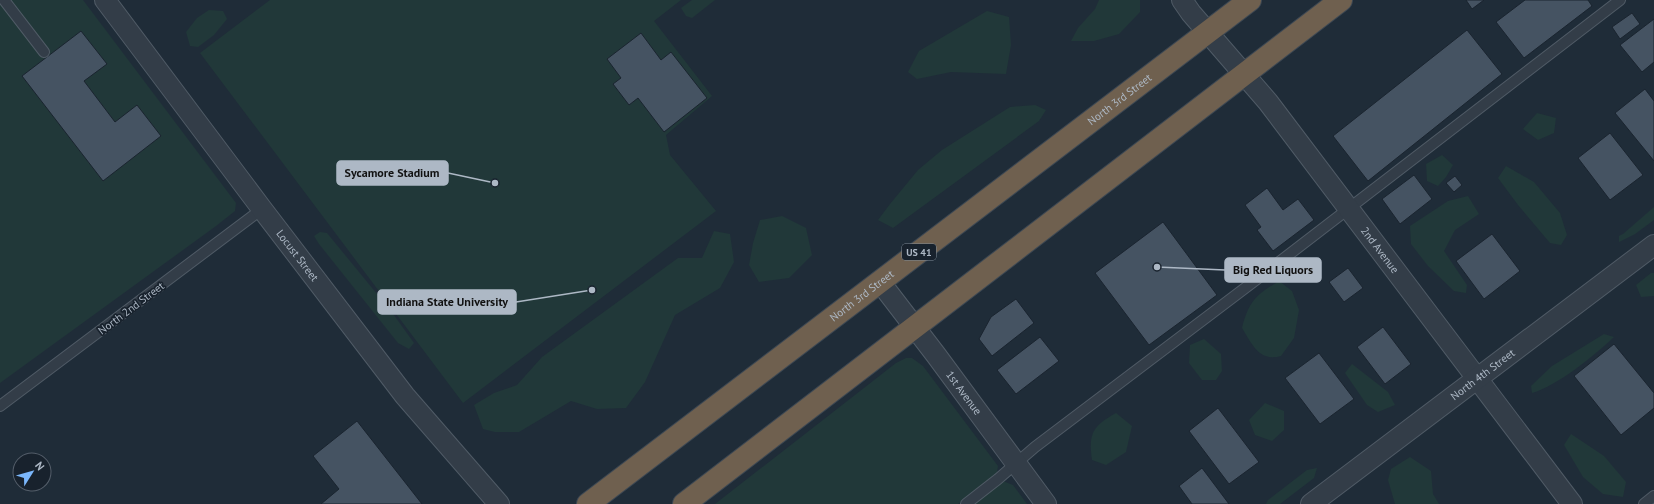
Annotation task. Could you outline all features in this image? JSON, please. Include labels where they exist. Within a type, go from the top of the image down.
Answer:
[{"type":"highway","name":"North 3rd Street","points":[[588,504],[1250,0]]},
{"type":"highway","points":[[684,504],[1341,0]]},
{"type":"street","name":"Locust Street","points":[[105,0],[262,210],[405,396],[499,504]]},
{"type":"street","name":"2nd Avenue","points":[[1182,0],[1268,102],[1572,504]]},
{"type":"street","name":"North 4th Street","points":[[1311,504],[1654,245]]},
{"type":"street","name":"1st Avenue","points":[[880,282],[1046,504]]},
{"type":"lane","points":[[4,0],[44,52]]},
{"type":"lane","points":[[966,504],[1035,446],[1349,209],[1620,0]]},
{"type":"lane","name":"North 2nd Street","points":[[0,406],[262,210]]},
{"type":"lane","points":[[1644,504],[1654,496]]},
{"type":"green space","points":[[0,0],[83,0],[236,203],[235,211],[216,226],[0,383]]},
{"type":"green space","points":[[270,0],[681,0],[654,21],[712,96],[666,135],[670,155],[716,211],[463,403],[200,53]]},
{"type":"green space","points":[[692,0],[715,0],[692,18],[686,16],[681,8]]},
{"type":"green space","points":[[1099,0],[1140,0],[1140,12],[1119,34],[1094,41],[1071,41],[1078,28],[1095,9]]},
{"type":"green space","points":[[209,10],[223,11],[227,19],[214,35],[198,47],[190,46],[186,32],[197,18]]},
{"type":"green space","points":[[987,11],[1009,17],[1011,45],[1006,74],[951,72],[917,79],[908,72],[919,51]]},
{"type":"green space","points":[[1035,105],[1046,110],[1039,121],[893,228],[878,220],[918,170],[942,150],[1010,107]]},
{"type":"green space","points":[[1537,113],[1556,118],[1554,133],[1538,140],[1523,129]]},
{"type":"green space","points":[[1442,155],[1453,165],[1446,177],[1438,186],[1427,181],[1426,164]]},
{"type":"green space","points":[[1506,166],[1534,182],[1560,213],[1567,235],[1561,245],[1550,243],[1518,205],[1498,178]]},
{"type":"green space","points":[[1468,196],[1479,214],[1455,230],[1444,251],[1467,285],[1466,293],[1454,291],[1428,266],[1411,244],[1410,226],[1448,201]]},
{"type":"green space","points":[[1654,207],[1654,220],[1635,234],[1619,242],[1619,236]]},
{"type":"green space","points":[[782,216],[806,228],[812,255],[789,278],[759,282],[749,265],[753,243],[760,220]]},
{"type":"green space","points":[[714,231],[730,234],[734,262],[720,288],[675,315],[645,382],[626,408],[597,409],[571,401],[519,432],[495,432],[483,429],[474,405],[494,393],[517,385],[542,357],[678,258],[702,258]]},
{"type":"green space","points":[[320,232],[327,233],[391,311],[414,343],[409,349],[398,343],[319,244],[314,236]]},
{"type":"green space","points":[[1651,273],[1654,273],[1654,296],[1641,297],[1636,285]]},
{"type":"green space","points":[[1279,281],[1292,291],[1299,310],[1294,338],[1281,356],[1273,357],[1262,354],[1257,350],[1242,328],[1254,300],[1264,290]]},
{"type":"green space","points":[[1604,334],[1614,337],[1586,361],[1564,377],[1553,384],[1532,393],[1531,386],[1552,366]]},
{"type":"green space","points":[[1204,339],[1221,354],[1222,371],[1216,380],[1202,380],[1189,363],[1190,345]]},
{"type":"green space","points":[[906,358],[912,358],[923,366],[998,466],[997,472],[993,477],[958,504],[715,504],[896,363]]},
{"type":"green space","points":[[1352,364],[1388,392],[1395,405],[1378,412],[1367,405],[1345,373]]},
{"type":"green space","points":[[1265,403],[1284,411],[1284,430],[1272,441],[1255,435],[1249,420]]},
{"type":"green space","points":[[1116,413],[1132,426],[1126,452],[1106,465],[1092,460],[1092,437],[1097,426]]},
{"type":"green space","points":[[1571,434],[1604,456],[1626,482],[1623,497],[1603,494],[1583,477],[1564,445]]},
{"type":"green space","points":[[1410,457],[1431,471],[1433,494],[1439,504],[1395,504],[1388,480],[1391,469]]},
{"type":"green space","points":[[1317,468],[1314,478],[1280,504],[1266,504],[1268,500],[1307,470]]},
{"type":"green space","points":[[1003,481],[1013,485],[1027,504],[974,504]]},
{"type":"building","points":[[1466,0],[1484,0],[1472,9]]},
{"type":"building","points":[[1525,0],[1588,0],[1592,6],[1524,58],[1496,22]]},
{"type":"building","points":[[1632,13],[1640,24],[1620,39],[1612,27]]},
{"type":"building","points":[[1654,19],[1654,62],[1642,72],[1620,45]]},
{"type":"building","points":[[1467,30],[1502,74],[1368,181],[1333,136]]},
{"type":"building","points":[[81,31],[107,64],[84,81],[115,122],[137,105],[161,136],[103,181],[22,76]]},
{"type":"building","points":[[641,33],[661,60],[671,52],[707,98],[664,132],[638,98],[629,105],[613,84],[621,78],[607,59]]},
{"type":"building","points":[[1645,89],[1654,101],[1654,161],[1615,113]]},
{"type":"building","points":[[1610,133],[1643,175],[1610,200],[1578,158]]},
{"type":"building","points":[[1414,175],[1432,199],[1400,224],[1382,199]]},
{"type":"building","points":[[1455,176],[1462,185],[1454,192],[1446,183]]},
{"type":"building","points":[[1267,188],[1283,210],[1298,199],[1314,220],[1273,251],[1257,230],[1261,227],[1245,205]]},
{"type":"building","points":[[1163,222],[1217,295],[1149,345],[1095,273]]},
{"type":"building","points":[[1492,234],[1520,271],[1484,299],[1456,261]]},
{"type":"building","points":[[1348,268],[1363,288],[1344,302],[1329,282]]},
{"type":"building","points":[[1016,299],[1034,323],[992,356],[979,339],[991,317]]},
{"type":"building","points":[[1383,327],[1411,364],[1385,384],[1357,347]]},
{"type":"building","points":[[1040,337],[1059,361],[1016,394],[997,370]]},
{"type":"building","points":[[1614,344],[1654,393],[1654,408],[1621,435],[1574,376]]},
{"type":"building","points":[[1319,353],[1354,399],[1320,424],[1285,378]]},
{"type":"building","points":[[1218,408],[1259,462],[1229,484],[1189,431]]},
{"type":"building","points":[[357,421],[422,504],[321,504],[339,489],[313,456]]},
{"type":"building","points":[[1202,468],[1229,504],[1192,504],[1179,486]]},
{"type":"place","name":"Sycamore Stadium","points":[[495,183]]},
{"type":"place","name":"Big Red Liquors","points":[[1157,267]]},
{"type":"place","name":"Indiana State University","points":[[592,290]]}]
